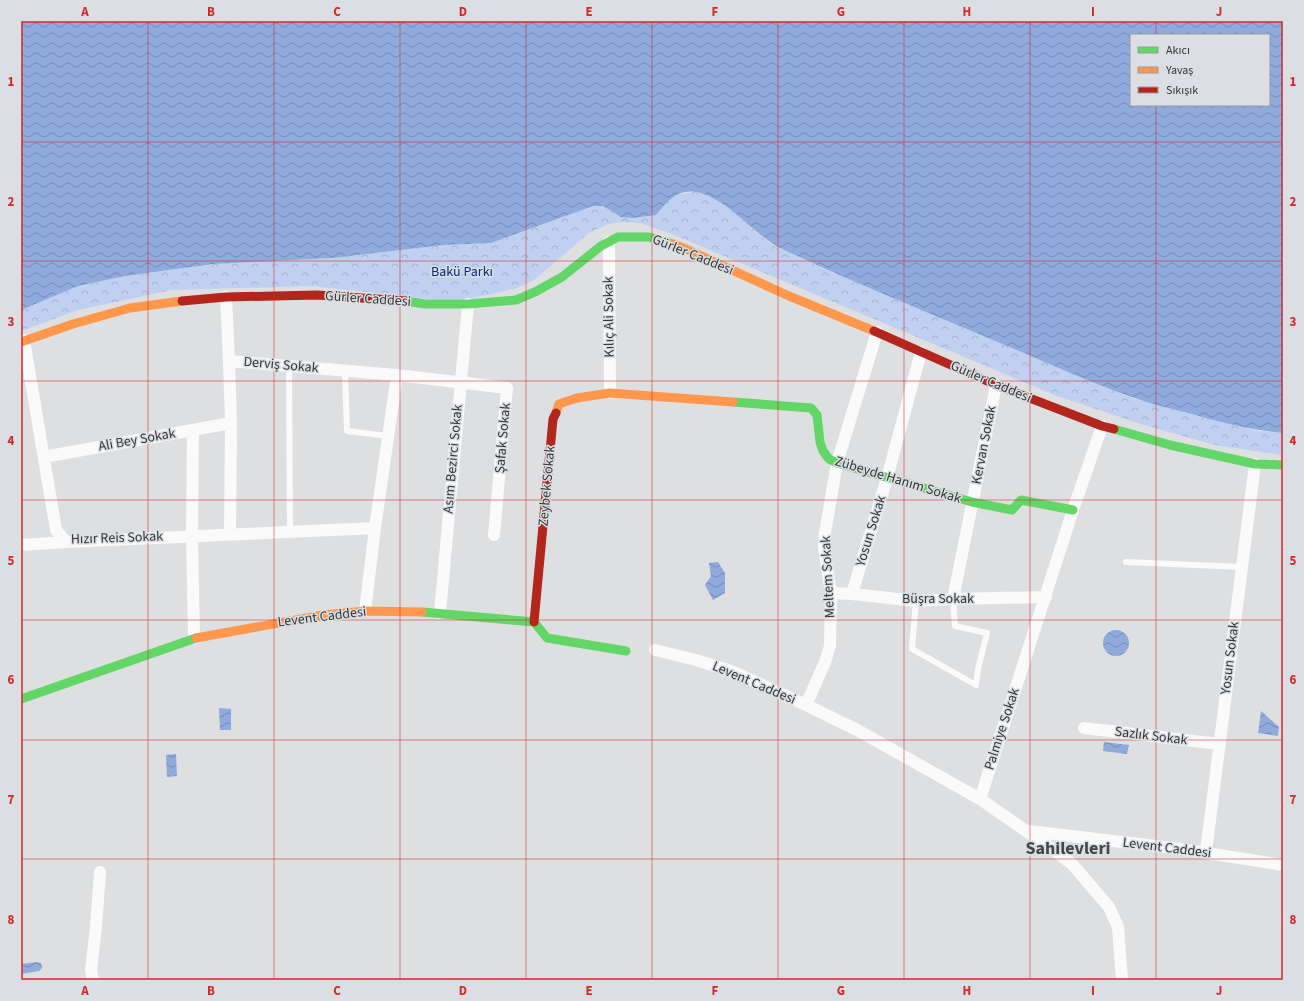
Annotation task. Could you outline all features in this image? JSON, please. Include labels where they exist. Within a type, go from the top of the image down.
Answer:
[{"type":"street","name":"Gürler Caddesi","points":[[23,341],[73,324],[130,308],[166,302],[226,297],[316,295],[425,304],[468,304],[516,300],[562,278],[601,246],[618,237],[636,236],[657,238],[686,249],[788,296],[877,332],[996,385],[1102,426],[1170,445],[1255,464],[1283,465]]},
{"type":"street","name":"Kılıç Ali Sokak","points":[[609,242],[610,393]]},
{"type":"street","name":"Derviş Sokak","points":[[226,297],[229,361],[397,375],[460,382]]},
{"type":"street","name":"Asım Bezirci Sokak","points":[[440,613],[468,304]]},
{"type":"street","name":"Meltem Sokak","points":[[806,705],[825,662],[830,646],[831,593],[824,549],[825,533],[837,463],[877,332]]},
{"type":"street","name":"Hızır Reis Sokak","points":[[23,341],[56,530],[66,542],[375,528]]},
{"type":"street","name":"Yosun Sokak","points":[[852,594],[921,352]]},
{"type":"street","points":[[229,361],[231,423],[230,534]]},
{"type":"street","points":[[365,611],[375,528],[397,375]]},
{"type":"street","name":"Şafak Sokak","points":[[460,382],[507,388],[494,535]]},
{"type":"street","name":"Kervan Sokak","points":[[953,599],[996,385]]},
{"type":"street","name":"Zübeyde Hanım Sokak","points":[[610,393],[811,408],[817,415],[820,442],[823,451],[829,459],[837,463],[972,502],[1012,510],[1022,500],[1073,510]]},
{"type":"street","name":"Zeybek Sokak","points":[[534,622],[553,419],[559,404],[578,398],[610,393]]},
{"type":"street","name":"Ali Bey Sokak","points":[[44,457],[231,423]]},
{"type":"street","name":"Palmiye Sokak","points":[[980,799],[1073,510],[1102,426]]},
{"type":"street","points":[[193,430],[192,536],[194,638]]},
{"type":"street","name":"Yosun Sokak","points":[[1206,852],[1255,464]]},
{"type":"street","points":[[21,545],[66,542]]},
{"type":"street","name":"Büşra Sokak","points":[[831,593],[852,594],[916,602],[953,599],[1046,597]]},
{"type":"street","name":"Levent Caddesi","points":[[21,699],[194,638],[324,615],[365,611],[440,613],[534,622]]},
{"type":"street","points":[[534,622],[547,638],[626,651]]},
{"type":"street","name":"Levent Caddesi","points":[[655,650],[696,660],[734,672],[806,705],[859,731],[980,799]]},
{"type":"street","name":"Sazlık Sokak","points":[[1084,728],[1219,744]]},
{"type":"street","points":[[980,799],[1072,864],[1109,907],[1118,927],[1122,980]]},
{"type":"street","name":"Levent Caddesi","points":[[1026,831],[1206,852],[1283,865]]},
{"type":"street","points":[[93,980],[91,970],[100,872]]},
{"type":"lane","points":[[289,366],[290,532]]},
{"type":"lane","points":[[345,371],[347,431],[388,436]]},
{"type":"lane","points":[[1126,562],[1242,567]]},
{"type":"lane","points":[[916,602],[912,650],[976,685],[978,669],[988,633],[955,626],[953,599]]},
{"type":"green space","name":"Bakü Parkı","points":[[694,192],[710,196],[732,211],[772,245],[822,268],[1132,398],[1258,431],[1283,433],[1283,455],[1215,445],[1144,425],[1057,396],[667,232],[640,223],[621,222],[608,224],[589,233],[534,280],[517,288],[468,299],[432,299],[311,286],[172,290],[78,310],[21,331],[21,310],[78,286],[125,276],[213,264],[333,258],[443,245],[491,243],[593,206],[603,206],[621,217],[656,215],[672,198],[681,194]]},
{"type":"water","points":[[21,21],[1283,21],[1283,433],[1237,426],[1147,402],[1084,379],[811,263],[773,244],[718,201],[707,195],[695,192],[677,195],[672,198],[656,215],[633,218],[621,217],[603,206],[593,206],[491,243],[443,245],[333,258],[213,264],[125,276],[78,286],[21,310]]},
{"type":"water","points":[[718,562],[725,573],[725,593],[713,600],[705,585],[711,576],[709,563]]},
{"type":"water","points":[[1116,630],[1125,634],[1129,643],[1125,652],[1116,656],[1107,652],[1103,643],[1107,634]]},
{"type":"water","points":[[219,708],[231,709],[231,730],[220,730]]},
{"type":"water","points":[[1261,711],[1279,727],[1278,736],[1258,733]]},
{"type":"water","points":[[1104,742],[1129,745],[1127,754],[1103,751]]},
{"type":"water","points":[[176,754],[177,776],[167,777],[166,755]]},
{"type":"water","points":[[41,963],[42,968],[39,971],[21,974],[21,964]]},
{"type":"traffic: fast","points":[[406,301],[425,304],[468,304],[516,300],[535,292],[562,277],[601,246],[618,237],[649,237],[673,244]]},
{"type":"traffic: fast","points":[[733,402],[811,408],[817,415],[820,442],[823,451],[829,459],[837,463],[972,502],[1012,510],[1021,500],[1073,510]]},
{"type":"traffic: fast","points":[[1114,429],[1170,445],[1255,464],[1283,465]]},
{"type":"traffic: fast","points":[[422,612],[534,622],[547,638],[626,651]]},
{"type":"traffic: fast","points":[[21,699],[196,638]]},
{"type":"traffic: slow","points":[[673,244],[789,296],[874,331]]},
{"type":"traffic: slow","points":[[21,342],[73,324],[130,308],[182,301]]},
{"type":"traffic: slow","points":[[556,413],[559,404],[577,398],[610,393],[733,402]]},
{"type":"traffic: slow","points":[[196,638],[323,615],[365,611],[422,612]]},
{"type":"traffic: jam","points":[[182,301],[226,297],[317,295],[406,301]]},
{"type":"traffic: jam","points":[[874,331],[996,385],[1102,426],[1114,429]]},
{"type":"traffic: jam","points":[[534,622],[553,419],[556,413]]},
{"type":"district","name":"Sahilevleri","points":[[1068,848]]}]
